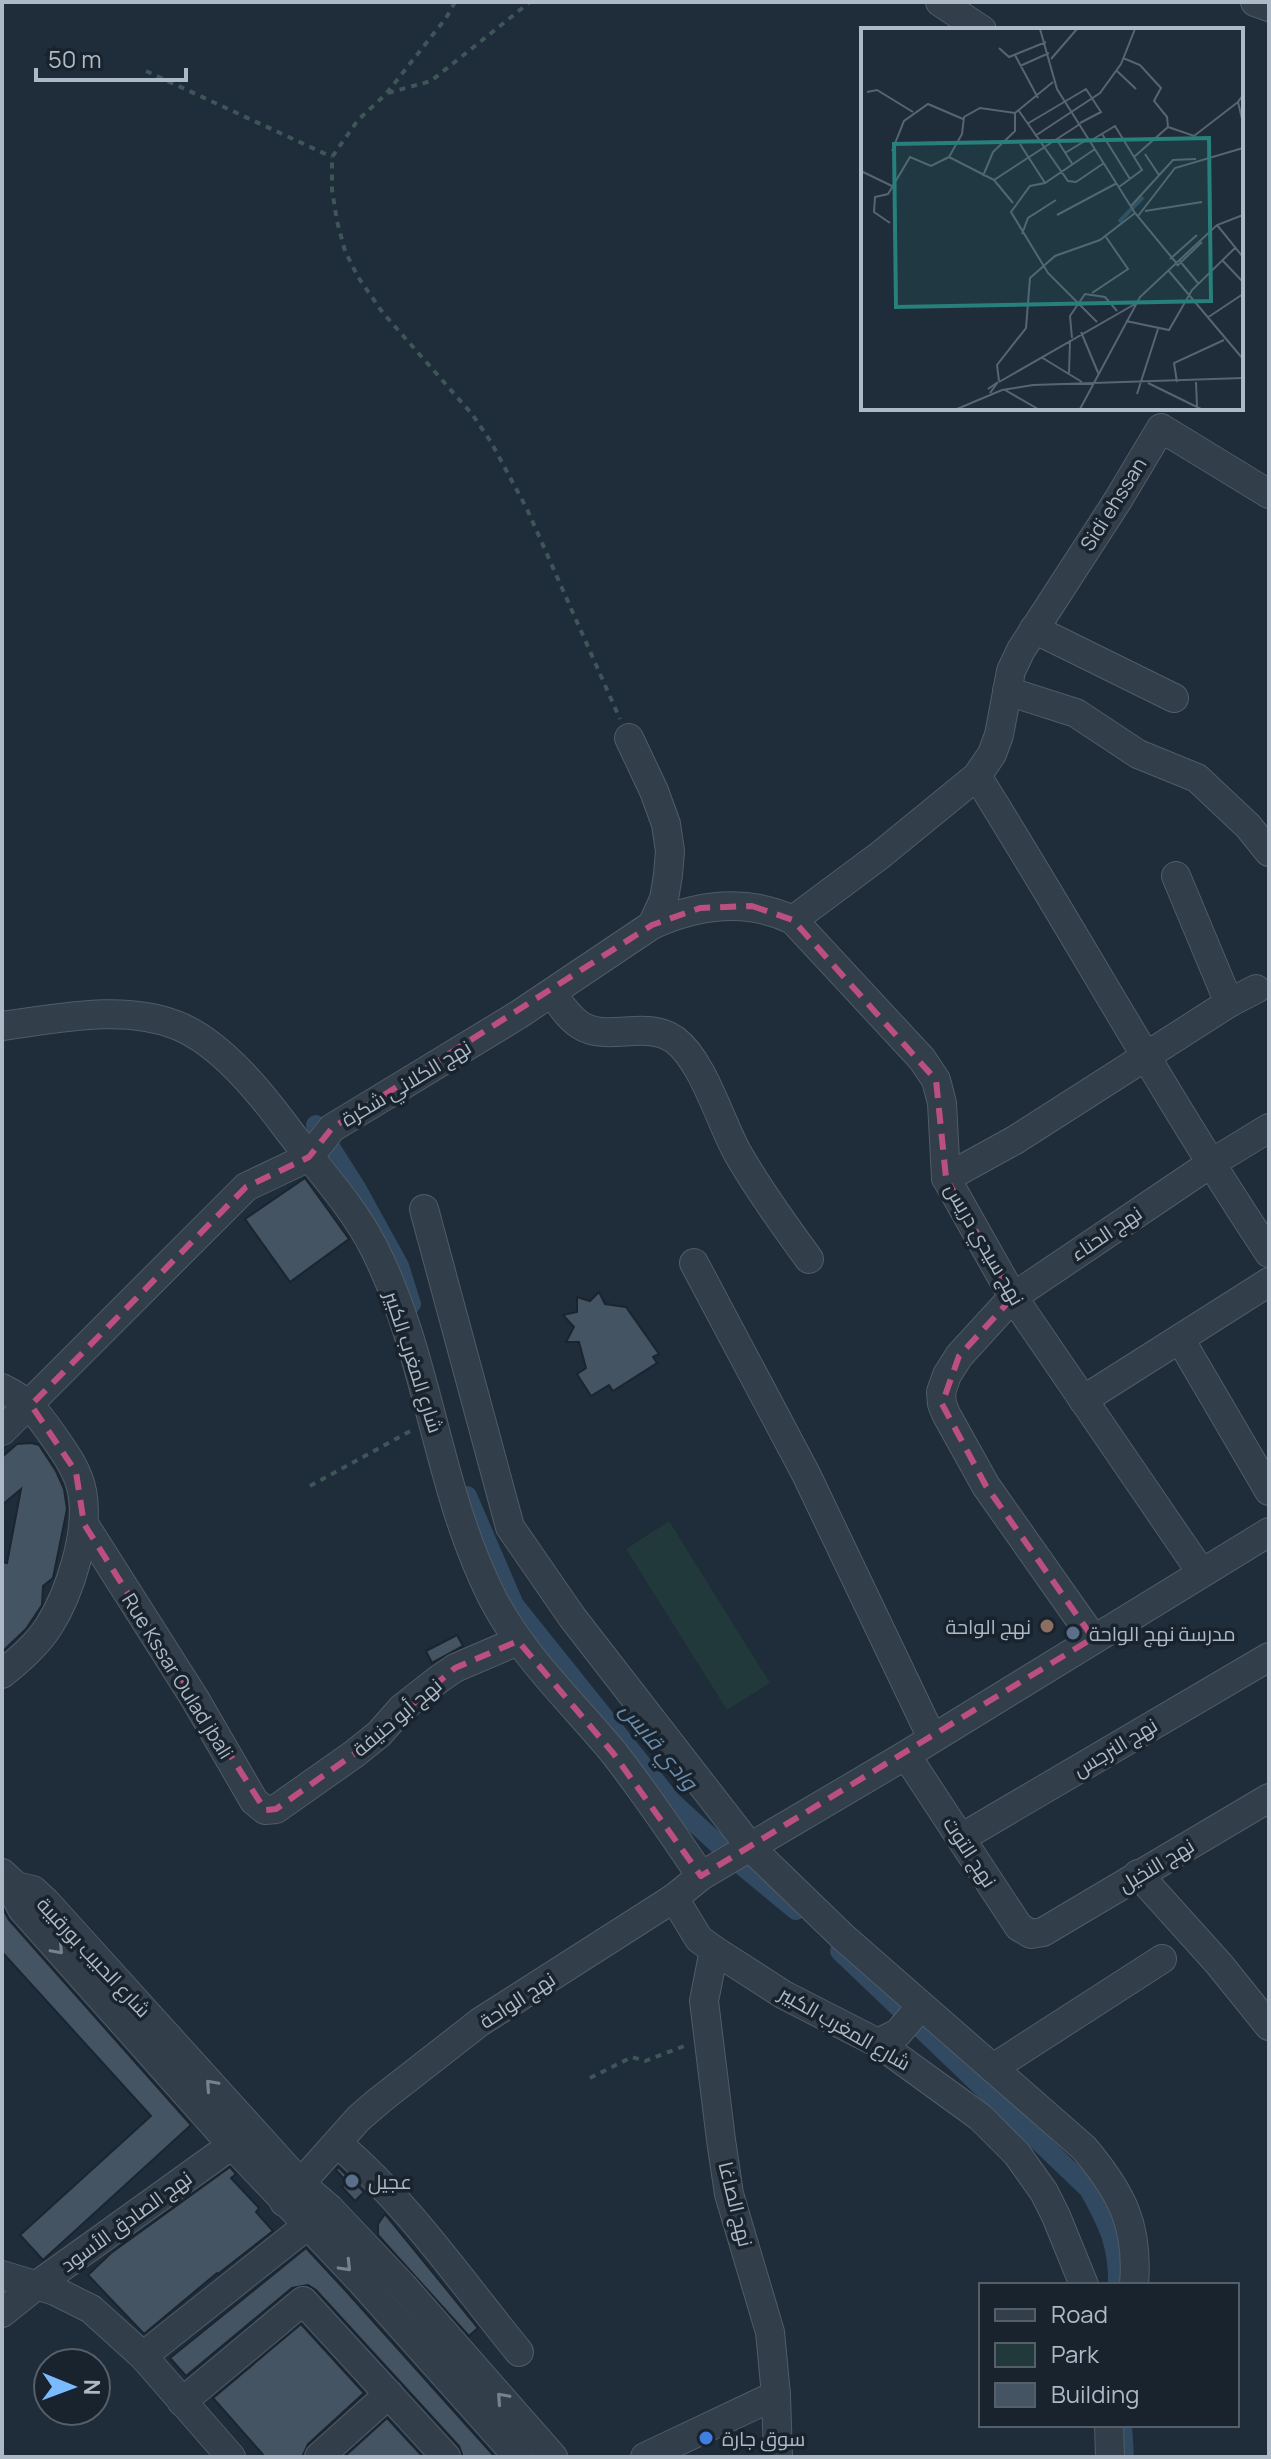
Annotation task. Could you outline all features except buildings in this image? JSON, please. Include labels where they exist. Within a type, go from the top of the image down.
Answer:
[{"type":"street","points":[[940,2],[979,28]]},
{"type":"street","points":[[1255,2],[1269,7]]},
{"type":"street","name":"Sidi ehssan","points":[[977,776],[992,754],[999,735],[1011,671],[1034,629],[1118,500],[1165,418],[1269,494]]},
{"type":"street","points":[[1034,629],[1174,698]]},
{"type":"street","points":[[1007,691],[1076,713],[1138,754],[1197,778],[1248,826],[1269,852]]},
{"type":"street","points":[[629,738],[666,824],[670,851],[664,899],[652,925]]},
{"type":"street","points":[[793,920],[879,856],[977,776],[1210,1164],[1269,1253]]},
{"type":"street","points":[[1176,876],[1229,1003]]},
{"type":"street","name":"نهج سيدي دريس","points":[[652,925],[677,914],[725,905],[752,906],[793,920],[922,1059],[936,1080],[942,1103],[946,1178],[1013,1297],[1201,1572]]},
{"type":"street","name":"نهج الكلاني شكرة","points":[[2,1431],[246,1187],[309,1157],[332,1128],[552,993],[652,925]]},
{"type":"street","points":[[946,1178],[1015,1140],[1146,1054],[1256,989]]},
{"type":"street","points":[[552,993],[568,1015],[583,1027],[602,1031],[652,1030],[677,1042],[700,1074],[737,1152],[809,1259]]},
{"type":"street","name":"شارع المغرب الكبير","points":[[2,1026],[73,1016],[105,1015],[176,1025],[208,1043],[243,1075],[273,1109],[347,1205],[373,1247],[397,1302],[433,1418],[458,1517],[492,1597],[518,1641],[660,1813],[701,1876]]},
{"type":"street","name":"نهج الحناء","points":[[1093,1638],[986,1486],[946,1414],[941,1392],[959,1356],[1013,1297],[1210,1164],[1269,1128]]},
{"type":"street","points":[[424,1209],[510,1527],[572,1617],[751,1848],[843,1937],[1084,2148],[1110,2178],[1133,2233],[1134,2283]]},
{"type":"street","points":[[694,1263],[806,1474],[932,1738]]},
{"type":"street","points":[[1083,1400],[1269,1282]]},
{"type":"street","points":[[1180,1339],[1269,1491]]},
{"type":"street","points":[[2,1388],[31,1405],[76,1472],[83,1493],[84,1524],[70,1583],[49,1627],[24,1656],[2,1674]]},
{"type":"street","name":"Rue Kssar Oulad jbali","points":[[84,1524],[195,1699],[254,1801],[265,1810],[282,1804]]},
{"type":"street","name":"نهج الواحة","points":[[293,2193],[380,2100],[480,2022],[674,1898],[701,1876],[1268,1534]]},
{"type":"street","name":"نهج أبو حنيفة","points":[[282,1804],[354,1754],[379,1734],[402,1708],[439,1679],[455,1668],[518,1641]]},
{"type":"street","name":"نهج النرجس","points":[[961,1838],[1269,1657]]},
{"type":"street","name":"نهج التوت","points":[[906,1755],[1019,1927],[1031,1934],[1043,1932]]},
{"type":"street","name":"نهج النخيل","points":[[1043,1932],[1269,1798]]},
{"type":"street","points":[[1138,1874],[1219,1964],[1269,2026]]},
{"type":"street","name":"شارع الحبيب بورقيبة","points":[[9,1879],[22,1909],[293,2193],[306,2224],[518,2457]]},
{"type":"street","name":"شارع المغرب الكبير","points":[[674,1898],[699,1939],[714,1950],[784,1995],[878,2043],[980,2117],[1017,2154],[1044,2192],[1083,2283]]},
{"type":"street","name":"نهج الصاغا","points":[[714,1950],[704,2001],[708,2037],[729,2194],[770,2332],[778,2457]]},
{"type":"street","points":[[993,2068],[1162,1959]]},
{"type":"street","points":[[878,2043],[898,2033],[921,2006]]},
{"type":"street","name":"نهج الصادق الأسود","points":[[2,2313],[241,2136]]},
{"type":"street","points":[[337,2143],[367,2168],[402,2208],[519,2352]]},
{"type":"street","name":"شارع الحبيب بورقيبة","points":[[293,2193],[330,2209],[403,2286],[553,2457]]},
{"type":"street","points":[[143,2356],[306,2224],[330,2209]]},
{"type":"street","points":[[2,2275],[62,2294],[91,2309],[143,2356],[231,2457]]},
{"type":"street","points":[[182,2402],[303,2301],[446,2457]]},
{"type":"street","points":[[319,2457],[389,2394]]},
{"type":"street","points":[[645,2457],[776,2395]]},
{"type":"street","points":[[1109,2427],[1110,2457]]},
{"type":"path","points":[[455,2],[446,18],[386,94],[358,120],[332,157],[332,190],[337,221],[345,251],[358,277],[383,313],[472,414],[491,442],[527,509],[629,738]]},
{"type":"path","points":[[386,94],[431,81],[530,2]]},
{"type":"path","points":[[146,71],[332,157]]},
{"type":"path","points":[[310,1486],[433,1418]]},
{"type":"path","points":[[590,2078],[632,2057],[645,2061],[708,2037]]},
{"type":"highlighted area","points":[[752,906],[793,920],[936,1080],[946,1178],[1013,1297],[959,1356],[942,1404],[986,1486],[1093,1638],[701,1876],[613,1753],[518,1641],[455,1668],[354,1754],[276,1809],[265,1810],[84,1524],[76,1472],[31,1405],[246,1187],[309,1157],[332,1128],[652,925],[700,908]]},
{"type":"green space","points":[[669,1521],[770,1683],[727,1710],[626,1549]]},
{"type":"waterway","name":"وادي قابس","points":[[316,1125],[356,1188],[399,1266],[411,1304]]},
{"type":"waterway","name":"وادي قابس","points":[[467,1496],[514,1605],[671,1801],[796,1910]]},
{"type":"waterway","name":"وادي قابس","points":[[840,1951],[1089,2189],[1111,2235],[1117,2258],[1118,2283]]},
{"type":"waterway","name":"وادي قابس","points":[[1122,2427],[1124,2457]]},
{"type":"place","name":"نهج الواحة","points":[[1047,1626]]},
{"type":"place","name":"مدرسة نهج الواحة","points":[[1073,1633]]},
{"type":"place","name":"عجيل","points":[[352,2181]]},
{"type":"place","name":"سوق جارة","points":[[706,2438]]}]
